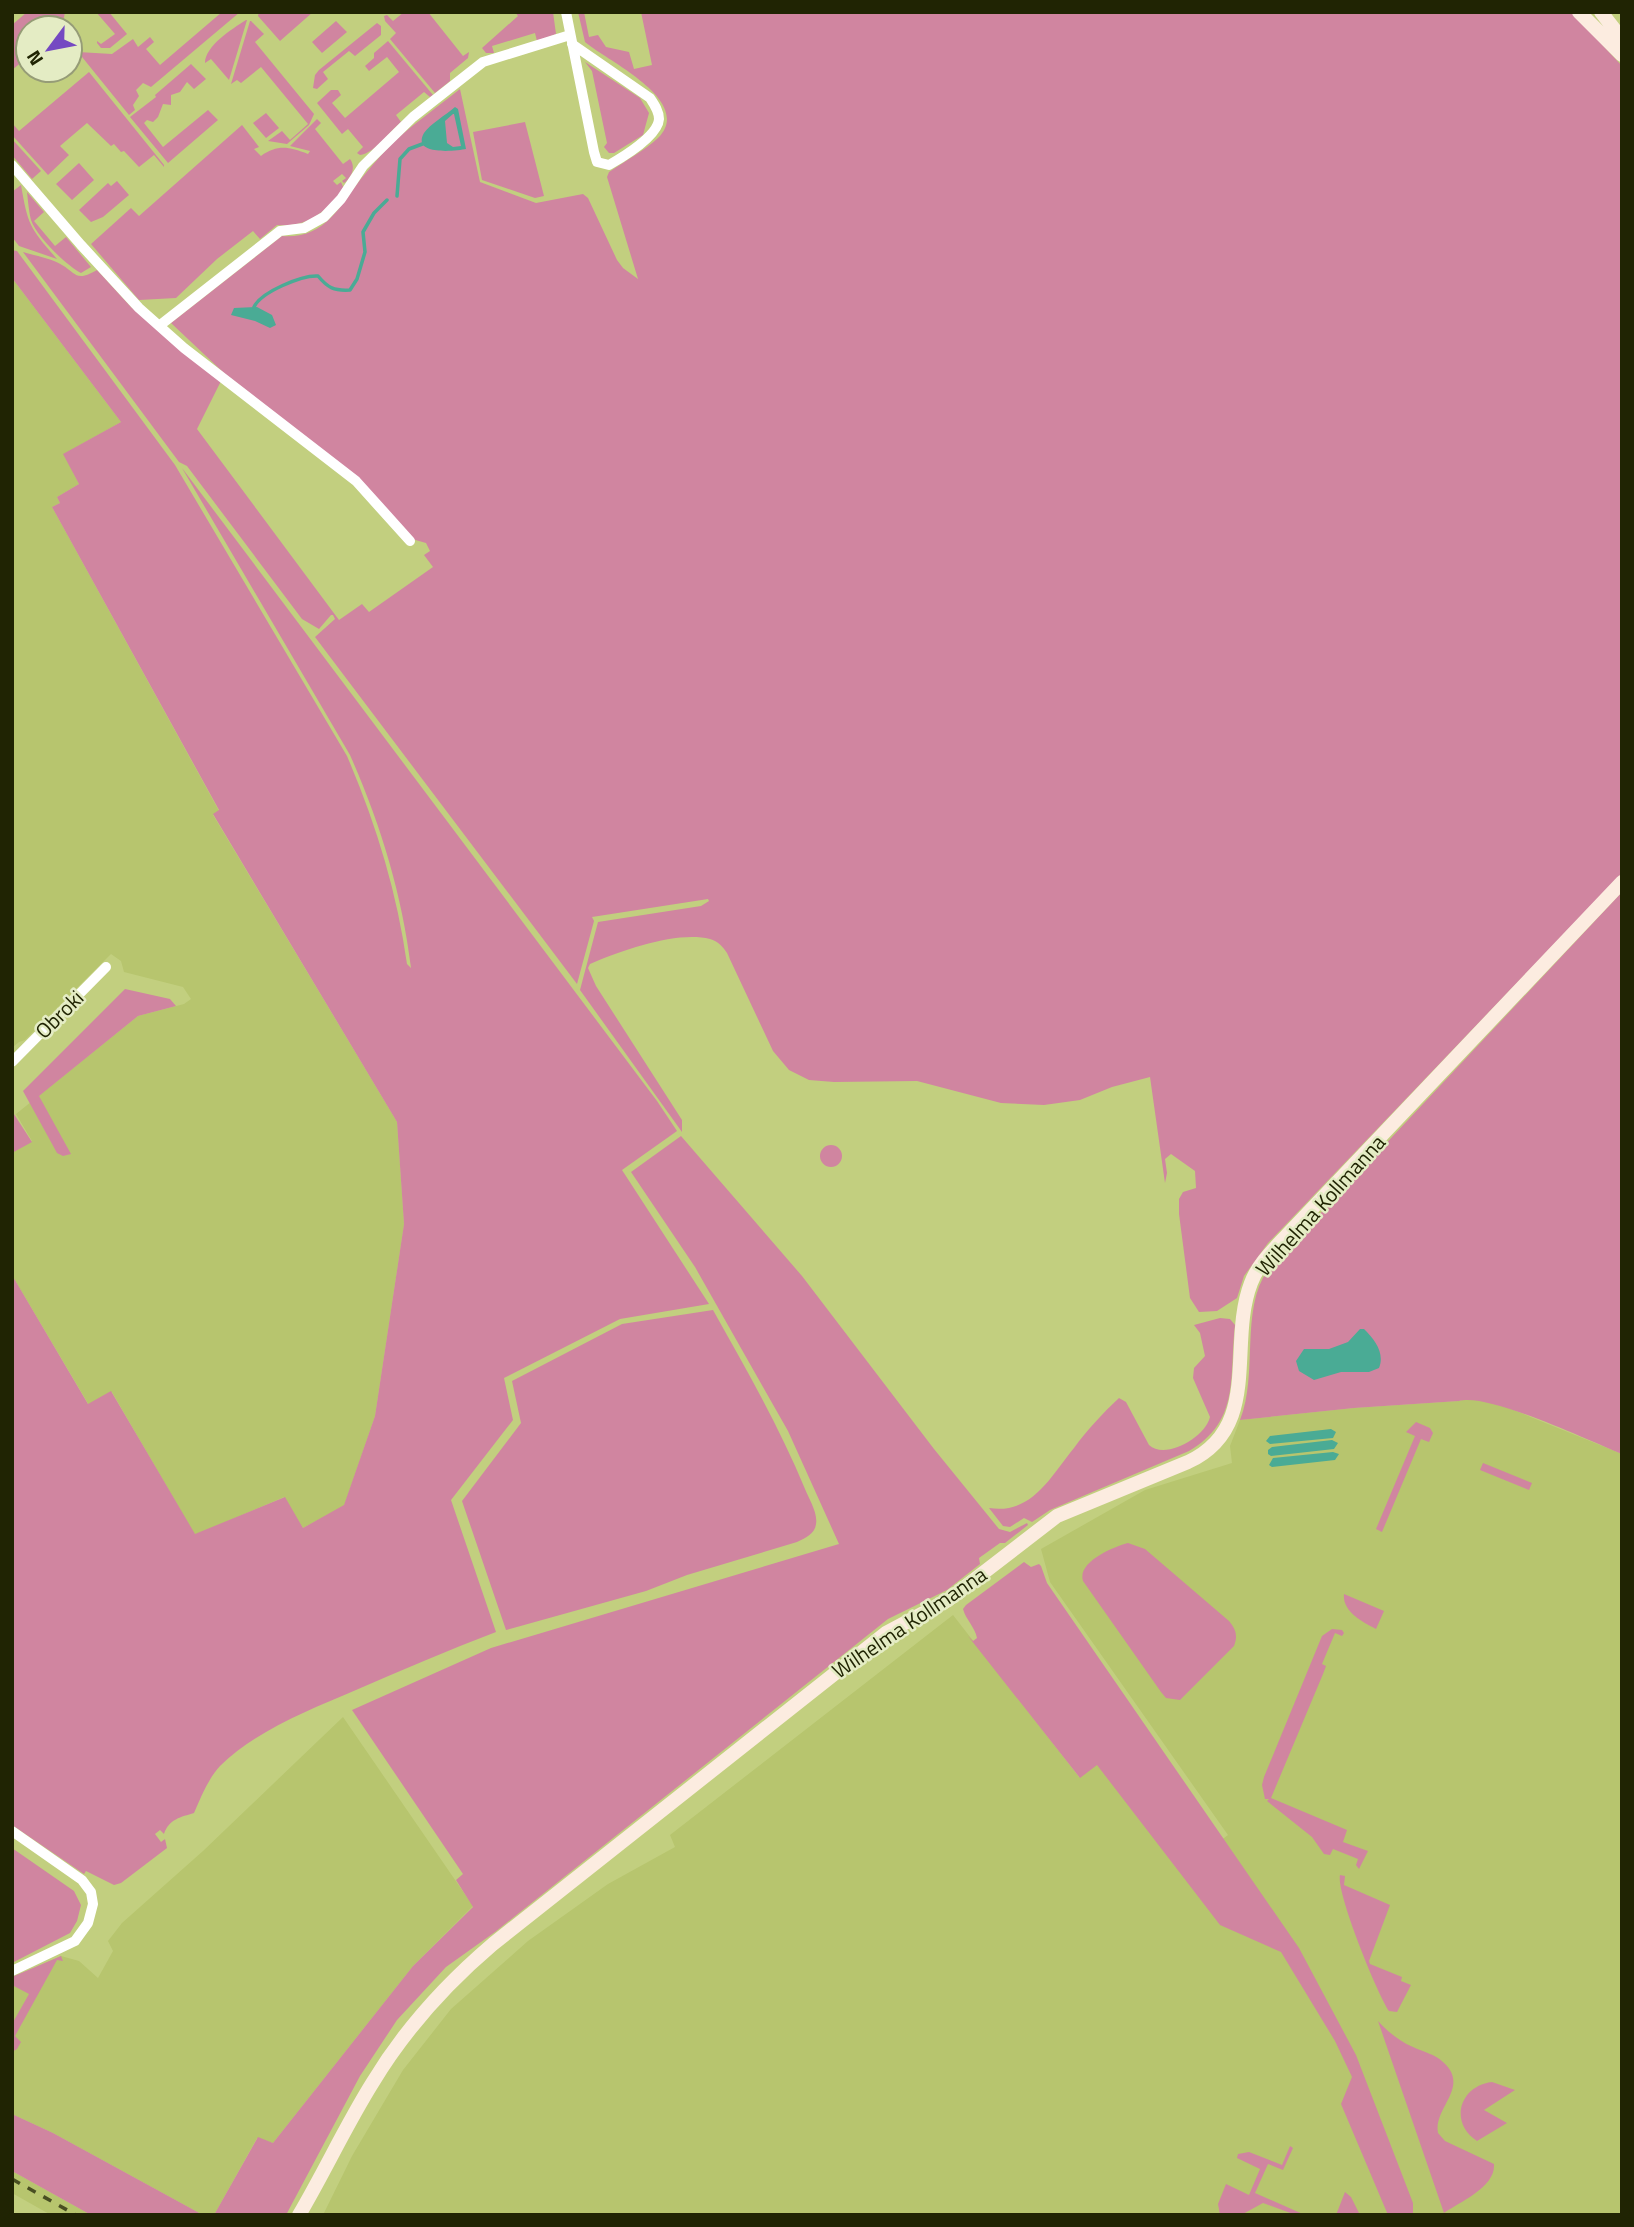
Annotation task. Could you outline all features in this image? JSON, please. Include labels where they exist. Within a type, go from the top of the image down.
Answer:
[{"type":"street","points":[[566,12],[571,40],[597,162],[609,165],[656,129],[659,120],[657,109],[650,98],[571,40]]},
{"type":"street","points":[[1579,12],[1622,55]]},
{"type":"street","points":[[1601,12],[1622,39]]},
{"type":"street","points":[[159,326],[280,231],[304,228],[324,217],[341,199],[363,166],[413,117],[483,62],[571,40]]},
{"type":"street","points":[[12,165],[80,245],[159,326],[356,481],[410,541]]},
{"type":"street","name":"Wilhelma Kollmanna","points":[[299,2215],[378,2074],[416,2021],[452,1980],[522,1920],[858,1653],[896,1626],[948,1600],[1057,1516],[1192,1460],[1215,1444],[1228,1426],[1237,1399],[1244,1309],[1250,1285],[1258,1269],[1622,882]]},
{"type":"street","name":"Obroki","points":[[12,1062],[106,967]]},
{"type":"street","points":[[12,1831],[82,1880],[91,1892],[93,1908],[80,1936],[12,1971]]},
{"type":"shaded area","points":[[27,12],[65,12],[65,14],[25,14]]},
{"type":"shaded area","points":[[96,12],[109,12],[127,34],[110,48],[101,48],[97,43],[101,44],[115,34]]},
{"type":"shaded area","points":[[222,12],[240,12],[151,87],[143,83],[136,90],[139,96],[133,105],[135,110],[129,115],[84,59],[84,52],[112,54],[133,39],[138,47],[150,37],[154,42],[146,49],[160,65]]},
{"type":"shaded area","points":[[259,12],[313,12],[280,41],[258,16]]},
{"type":"shaded area","points":[[404,12],[428,12],[463,56],[469,52],[468,58],[450,73],[450,81],[435,93],[390,39],[396,33],[384,16],[387,15],[393,21]]},
{"type":"shaded area","points":[[515,12],[553,12],[556,34],[537,41],[535,33],[492,46],[494,53],[486,53],[482,48],[518,16]]},
{"type":"shaded area","points":[[578,12],[584,12],[589,37],[598,35],[606,47],[629,52],[634,69],[652,65],[641,12],[1572,12],[1622,66],[1622,873],[1268,1243],[1244,1276],[1237,1298],[1217,1311],[1199,1312],[1190,1298],[1179,1199],[1183,1192],[1196,1188],[1195,1171],[1171,1154],[1165,1159],[1165,1183],[1150,1077],[1112,1087],[1080,1100],[1044,1105],[1001,1103],[917,1081],[809,1080],[789,1070],[773,1051],[722,946],[710,939],[683,937],[623,951],[590,964],[588,968],[596,986],[682,1120],[682,1132],[580,990],[598,922],[701,906],[709,901],[708,899],[592,917],[594,921],[577,984],[315,637],[335,619],[333,615],[319,629],[302,619],[187,466],[179,462],[23,252],[58,263],[81,276],[97,270],[131,307],[221,381],[197,429],[339,620],[362,604],[369,612],[433,567],[424,555],[430,551],[426,543],[412,539],[356,476],[224,373],[171,323],[282,236],[309,233],[328,220],[391,145],[460,89],[480,182],[536,203],[583,194],[588,198],[617,260],[638,279],[607,177],[609,172],[658,138],[666,124],[665,110],[657,96],[644,83],[585,42]]},
{"type":"shaded area","points":[[247,20],[229,80],[211,59],[205,63],[206,57],[220,38]]},
{"type":"shaded area","points":[[250,21],[264,34],[255,42],[314,114],[309,125],[287,144],[268,141],[282,131],[290,140],[308,124],[261,67],[241,83],[237,80],[231,84]]},
{"type":"shaded area","points":[[336,21],[347,32],[322,53],[312,42]]},
{"type":"shaded area","points":[[14,23],[12,70],[12,25]]},
{"type":"shaded area","points":[[377,23],[381,26],[381,35],[355,56],[349,51],[323,72],[328,79],[317,89],[313,88],[315,75],[319,70]]},
{"type":"shaded area","points":[[388,41],[433,95],[430,97],[424,92],[396,115],[401,122],[376,146],[360,155],[357,153],[363,147],[348,129],[342,134],[317,103],[331,90],[338,90],[341,95],[332,103],[345,118],[399,72],[387,57],[369,71],[365,66],[374,58],[374,53]]},
{"type":"shaded area","points":[[585,62],[640,98],[649,113],[643,135],[614,153],[609,153],[604,147],[607,143],[592,71]]},
{"type":"shaded area","points":[[191,64],[206,79],[194,89],[187,82],[180,92],[171,95],[171,105],[163,104],[153,122],[147,120],[144,123],[163,147],[208,110],[218,120],[168,163],[130,117]]},
{"type":"shaded area","points":[[89,72],[164,167],[154,155],[139,167],[124,151],[121,152],[114,144],[111,146],[87,123],[60,146],[69,155],[48,175],[12,135],[12,123],[19,131],[75,84],[84,84],[84,76]]},
{"type":"shaded area","points":[[266,113],[279,128],[266,138],[253,123]]},
{"type":"shaded area","points":[[317,119],[321,123],[315,129],[343,164],[350,159],[352,162],[352,172],[347,181],[342,181],[346,178],[342,174],[333,181],[337,185],[341,182],[344,189],[323,211],[307,221],[277,225],[260,239],[253,231],[217,259],[176,298],[139,300],[91,244],[131,208],[139,216],[242,125],[259,147],[254,149],[261,156],[284,148],[308,154],[310,151],[290,146]]},
{"type":"shaded area","points":[[525,122],[544,196],[535,198],[482,180],[473,132]]},
{"type":"shaded area","points":[[12,139],[41,171],[32,179],[12,155]]},
{"type":"shaded area","points":[[79,163],[94,180],[72,200],[56,184]]},
{"type":"shaded area","points":[[117,181],[129,195],[103,217],[91,222],[79,210],[108,183],[111,186]]},
{"type":"shaded area","points":[[21,185],[32,226],[57,259],[19,246],[12,237],[12,192]]},
{"type":"shaded area","points":[[27,192],[44,212],[34,221],[55,246],[66,237],[91,267],[81,273],[45,242],[31,220]]},
{"type":"shaded area","points":[[12,250],[17,251],[175,465],[347,756],[384,858],[407,964],[411,968],[396,886],[371,806],[350,755],[182,468],[677,1131],[622,1170],[709,1304],[620,1319],[504,1378],[513,1420],[451,1500],[496,1632],[320,1705],[250,1742],[216,1771],[194,1813],[172,1822],[164,1834],[160,1830],[155,1834],[161,1842],[165,1839],[167,1848],[121,1883],[114,1885],[86,1871],[84,1874],[12,1825],[12,1275],[88,1404],[111,1391],[195,1534],[285,1497],[303,1528],[344,1505],[375,1416],[404,1224],[397,1122],[213,814],[219,810],[52,507],[60,503],[57,497],[79,484],[63,454],[121,422],[12,278]]},
{"type":"shaded area","points":[[12,278],[121,422],[64,454],[79,484],[57,497],[60,503],[52,507],[219,811],[213,815],[397,1122],[404,1224],[375,1416],[344,1506],[303,1528],[284,1497],[195,1535],[112,1392],[89,1405],[12,1275],[12,1153],[32,1141],[16,1114],[138,1016],[184,1004],[191,999],[183,987],[124,972],[121,961],[111,954],[25,1040],[12,1048]]},
{"type":"shaded area","points":[[1622,892],[1622,1454],[1514,1410],[1473,1400],[1354,1408],[1240,1420],[1248,1382],[1254,1302],[1269,1268]]},
{"type":"shaded area","points":[[125,989],[170,999],[176,1006],[138,1016],[39,1096],[71,1154],[63,1156],[57,1153],[23,1091]]},
{"type":"shaded area","points":[[12,1111],[32,1142],[12,1153]]},
{"type":"shaded area","points":[[681,1136],[802,1276],[934,1449],[999,1529],[1010,1532],[1027,1523],[1028,1525],[979,1558],[980,1564],[947,1590],[888,1619],[495,1932],[446,1967],[397,2020],[360,2076],[286,2215],[214,2215],[258,2137],[273,2143],[413,1966],[473,1907],[456,1880],[463,1874],[352,1710],[491,1648],[839,1544],[788,1431],[695,1267],[631,1172]]},
{"type":"shaded area","points":[[831,1145],[839,1148],[842,1156],[839,1164],[831,1167],[823,1164],[820,1156],[823,1148]]},
{"type":"shaded area","points":[[713,1310],[762,1398],[795,1466],[814,1511],[814,1530],[797,1542],[687,1575],[646,1591],[506,1630],[462,1501],[521,1423],[512,1381],[622,1324]]},
{"type":"shaded area","points":[[1220,1318],[1230,1319],[1235,1325],[1232,1379],[1225,1411],[1206,1439],[1189,1451],[1050,1510],[1032,1522],[1024,1518],[1010,1527],[1003,1526],[989,1508],[1017,1506],[1039,1491],[1090,1428],[1119,1398],[1126,1402],[1149,1445],[1156,1449],[1174,1448],[1201,1432],[1210,1417],[1193,1378],[1194,1368],[1205,1356],[1200,1333],[1194,1325]]},
{"type":"shaded area","points":[[1468,1398],[1499,1404],[1622,1454],[1622,2215],[323,2215],[352,2156],[403,2070],[451,2009],[528,1941],[608,1884],[675,1847],[670,1835],[953,1615],[1079,1777],[1097,1764],[1180,1871],[1228,1835],[1050,1582],[1041,1549],[1145,1490],[1232,1463],[1230,1446],[1240,1420],[1354,1408],[1459,1401]]},
{"type":"shaded area","points":[[1416,1422],[1430,1428],[1433,1433],[1429,1442],[1421,1439],[1382,1532],[1376,1529],[1415,1436],[1406,1432]]},
{"type":"shaded area","points":[[1483,1463],[1532,1483],[1529,1490],[1480,1470]]},
{"type":"shaded area","points":[[1128,1543],[1145,1549],[1229,1621],[1235,1630],[1234,1646],[1180,1700],[1166,1698],[1161,1692],[1083,1581],[1085,1568],[1098,1556]]},
{"type":"shaded area","points":[[1024,1562],[1031,1567],[1039,1564],[1041,1566],[1047,1583],[1299,1948],[1356,2055],[1413,2203],[1413,2215],[1388,2215],[1341,2104],[1352,2077],[1335,2041],[1281,1952],[1220,1925],[1097,1765],[1080,1778],[968,1636],[973,1641],[977,1638],[963,1609],[966,1605]]},
{"type":"shaded area","points":[[1344,1594],[1384,1611],[1376,1629],[1350,1611],[1346,1606]]},
{"type":"shaded area","points":[[1332,1629],[1342,1630],[1344,1633],[1342,1636],[1335,1633],[1322,1664],[1326,1666],[1323,1674],[1271,1798],[1347,1830],[1343,1842],[1368,1851],[1359,1869],[1356,1865],[1358,1859],[1333,1849],[1330,1855],[1324,1854],[1312,1837],[1267,1801],[1269,1799],[1265,1799],[1262,1785],[1322,1636]]},
{"type":"shaded area","points":[[343,1717],[473,1906],[413,1966],[273,2143],[257,2138],[214,2215],[203,2215],[53,2133],[12,2114],[12,1978],[61,1956],[79,1961],[98,1978],[113,1951],[108,1941],[122,1923],[203,1851]]},
{"type":"shaded area","points":[[12,1848],[74,1891],[81,1905],[77,1921],[70,1933],[12,1963]]},
{"type":"shaded area","points":[[1340,1875],[1345,1876],[1344,1885],[1390,1905],[1369,1961],[1370,1964],[1402,1977],[1401,1981],[1411,1985],[1397,2012],[1389,2011],[1367,1965],[1344,1901]]},
{"type":"shaded area","points":[[61,1956],[63,1961],[57,1960],[15,2036],[21,2042],[12,2052],[12,2024],[29,1994],[12,1985],[12,1977]]},
{"type":"shaded area","points":[[1378,2021],[1403,2042],[1440,2059],[1451,2071],[1452,2089],[1438,2124],[1438,2133],[1445,2141],[1494,2164],[1493,2172],[1483,2187],[1444,2213]]},
{"type":"shaded area","points":[[1492,2082],[1515,2090],[1484,2110],[1507,2123],[1477,2141],[1463,2125],[1462,2106],[1472,2090]]},
{"type":"shaded area","points":[[12,2114],[53,2133],[203,2215],[91,2215],[12,2171]]},
{"type":"shaded area","points":[[1290,2146],[1293,2148],[1283,2170],[1268,2164],[1255,2193],[1305,2215],[1296,2215],[1263,2203],[1241,2215],[1220,2215],[1218,2204],[1226,2184],[1249,2195],[1260,2169],[1237,2158],[1238,2154],[1249,2152],[1282,2165]]},
{"type":"shaded area","points":[[12,2171],[91,2215],[51,2215],[12,2193]]},
{"type":"shaded area","points":[[1345,2192],[1351,2197],[1360,2215],[1336,2215]]},
{"type":"water","points":[[455,107],[458,109],[466,149],[429,149],[422,140],[424,133]],"holes":[[[454,114],[461,146],[453,147],[447,143],[445,121]]]},
{"type":"water","points":[[257,307],[272,315],[276,325],[270,328],[231,315],[234,308]]},
{"type":"water","points":[[1360,1329],[1364,1329],[1378,1347],[1381,1357],[1379,1368],[1369,1372],[1341,1372],[1314,1380],[1299,1371],[1296,1361],[1304,1349],[1329,1349],[1348,1342]]},
{"type":"water","points":[[1331,1429],[1336,1432],[1333,1438],[1270,1444],[1266,1441],[1270,1436]]},
{"type":"water","points":[[1332,1440],[1338,1443],[1334,1449],[1271,1456],[1268,1454],[1272,1447]]},
{"type":"water","points":[[1333,1452],[1339,1454],[1335,1460],[1272,1467],[1269,1465],[1273,1458]]},
{"type":"waterway","points":[[397,196],[400,159],[409,149],[425,143]]},
{"type":"waterway","points":[[254,307],[273,290],[311,276],[318,276],[335,289],[350,290],[357,279],[365,252],[363,232],[374,213],[387,200]]},
{"type":"railway","points":[[12,2179],[76,2215]]}]
